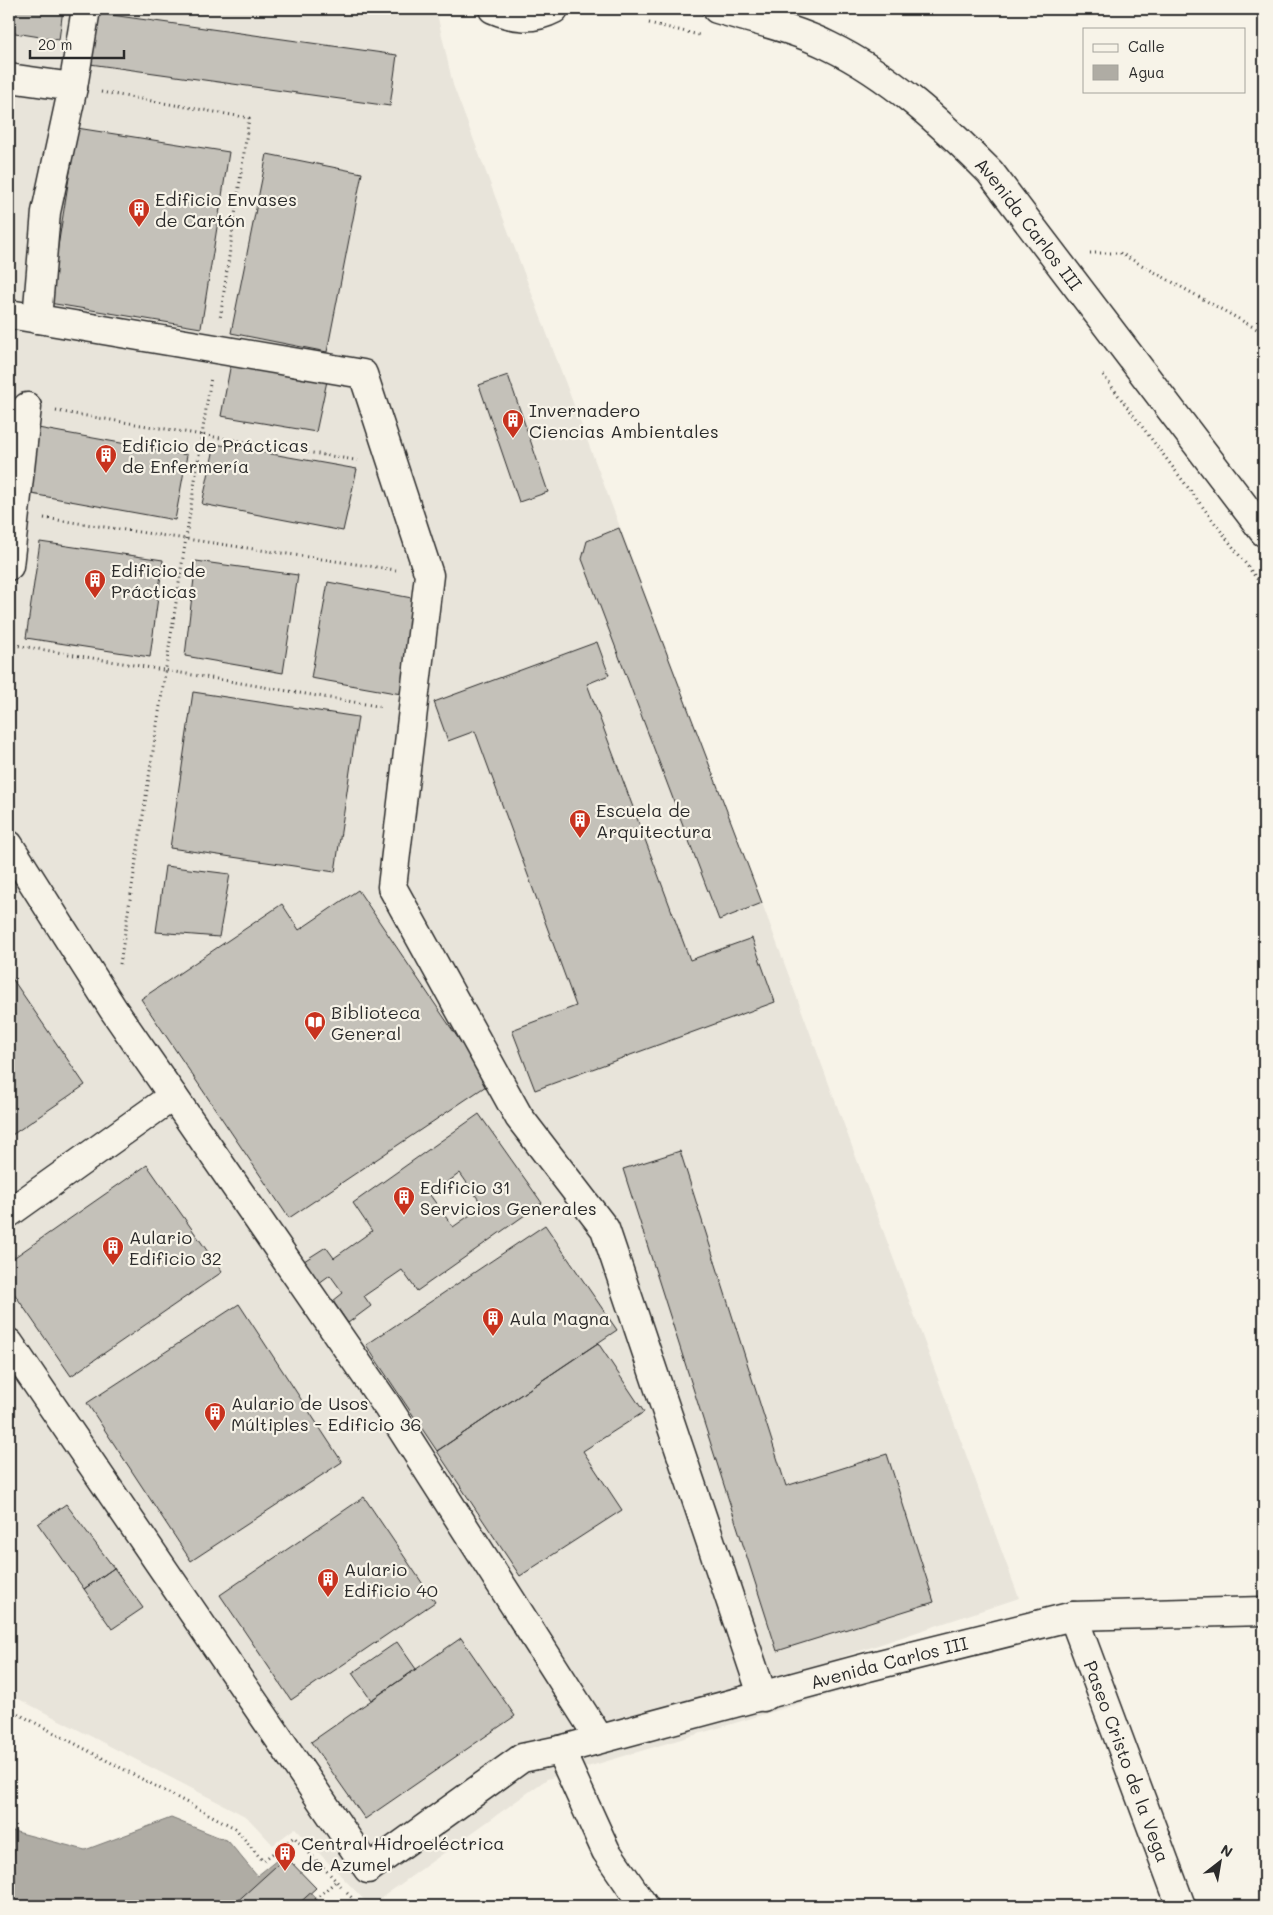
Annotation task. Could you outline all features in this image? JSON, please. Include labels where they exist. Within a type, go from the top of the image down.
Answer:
[{"type":"street","points":[[37,319],[46,212],[73,87],[86,9]]},
{"type":"street","points":[[493,9],[517,17],[535,16],[554,9]]},
{"type":"street","name":"Avenida Carlos III","points":[[717,9],[775,26],[829,45],[881,76],[948,129],[996,179],[1264,532]]},
{"type":"street","points":[[9,78],[73,87]]},
{"type":"street","points":[[9,314],[363,374],[430,576],[392,887],[518,1117],[604,1229],[763,1697]]},
{"type":"street","points":[[9,566],[27,407]]},
{"type":"street","points":[[9,845],[113,1009],[387,1406],[599,1738]]},
{"type":"street","points":[[9,1213],[173,1096]]},
{"type":"street","name":"Avenida Carlos III","points":[[9,1343],[368,1869],[522,1758],[560,1750],[599,1738],[763,1697],[868,1667],[1073,1616],[1264,1611]]},
{"type":"street","name":"Paseo Cristo de la Vega","points":[[1073,1616],[1181,1906]]},
{"type":"street","points":[[560,1750],[606,1851],[644,1906]]},
{"type":"path","points":[[649,23],[705,36]]},
{"type":"path","points":[[73,87],[249,118],[188,539],[113,1009]]},
{"type":"path","points":[[1087,253],[1120,253],[1264,333]]},
{"type":"path","points":[[1103,374],[1264,588]]},
{"type":"path","points":[[27,407],[393,466]]},
{"type":"path","points":[[15,514],[430,576]]},
{"type":"path","points":[[9,644],[413,712]]},
{"type":"path","points":[[9,1709],[235,1828],[263,1861],[294,1837],[354,1899],[350,1906]]},
{"type":"path","points":[[308,1906],[336,1881]]},
{"type":"shaded area","points":[[9,9],[436,9],[453,85],[762,903],[1019,1598],[842,1657],[852,1688],[547,1779],[370,1906],[295,1828],[273,1845],[247,1817],[9,1694]]},
{"type":"water","points":[[171,1818],[228,1841],[257,1876],[277,1860],[323,1906],[9,1906],[9,1830],[85,1850]]},
{"type":"building","points":[[9,9],[63,9],[59,40],[9,32]]},
{"type":"building","points":[[97,13],[397,55],[390,106],[90,64]]},
{"type":"building","name":"Edificio Envases de Cartón","points":[[77,128],[229,152],[201,328],[49,303]]},
{"type":"building","points":[[267,154],[362,173],[327,352],[231,333]]},
{"type":"building","points":[[231,363],[327,381],[316,432],[221,416]]},
{"type":"building","name":"Invernadero Ciencias Ambientales","points":[[508,375],[548,492],[519,502],[479,385]]},
{"type":"building","name":"Edificio de Prácticas de Enfermería","points":[[38,428],[187,455],[175,520],[26,493]]},
{"type":"building","points":[[215,444],[357,469],[343,531],[202,504]]},
{"type":"building","points":[[619,528],[762,903],[719,920],[582,559],[587,541]]},
{"type":"building","name":"Edificio de Prácticas","points":[[40,542],[163,560],[150,657],[26,638]]},
{"type":"building","name":"Edificio de Prácticas","points":[[196,561],[298,575],[283,673],[185,656]]},
{"type":"building","points":[[328,582],[417,599],[401,694],[311,678]]},
{"type":"building","name":"Escuela de Arquitectura","points":[[597,642],[609,675],[587,684],[690,960],[752,938],[775,1002],[535,1090],[512,1030],[576,1006],[475,731],[448,741],[434,702]]},
{"type":"building","points":[[193,692],[358,717],[335,872],[170,848]]},
{"type":"building","points":[[165,866],[230,874],[219,937],[156,932]]},
{"type":"building","name":"Biblioteca General","points":[[358,890],[489,1084],[289,1218],[141,999],[282,904],[299,930]]},
{"type":"building","points":[[9,974],[85,1085],[9,1137]]},
{"type":"building","name":"Edificio 31 Servicios Generales","points":[[479,1114],[542,1203],[417,1291],[402,1270],[364,1296],[371,1306],[348,1323],[333,1301],[343,1293],[330,1275],[319,1283],[304,1261],[326,1247],[334,1258],[372,1231],[353,1203]],"holes":[[[460,1173],[483,1206],[453,1227],[430,1195]]]},
{"type":"building","points":[[680,1151],[786,1486],[887,1454],[934,1602],[777,1651],[623,1169]]},
{"type":"building","name":"Aulario Edificio 32","points":[[147,1165],[222,1272],[71,1376],[9,1286],[9,1261]]},
{"type":"building","name":"Aula Magna","points":[[545,1225],[617,1330],[437,1451],[366,1345]]},
{"type":"building","name":"Aulario de Usos Múltiples - Edificio 36","points":[[239,1304],[342,1462],[191,1561],[87,1403]]},
{"type":"building","points":[[598,1343],[644,1412],[583,1451],[622,1510],[520,1576],[437,1451]]},
{"type":"building","name":"Aulario Edificio 40","points":[[364,1497],[435,1602],[291,1700],[220,1595]]},
{"type":"building","points":[[66,1504],[114,1568],[84,1589],[38,1524]]},
{"type":"building","points":[[114,1568],[143,1608],[112,1629],[84,1589]]},
{"type":"building","points":[[461,1638],[515,1716],[365,1819],[311,1742]]},
{"type":"building","points":[[397,1642],[416,1669],[371,1700],[352,1673]]},
{"type":"building","name":"Central Hidroeléctrica de Azumel","points":[[286,1857],[316,1888],[296,1906],[232,1906]]},
{"type":"place","name":"Edificio Envases de Cartón","points":[[139,228]]},
{"type":"place","name":"Invernadero Ciencias Ambientales","points":[[513,439]]},
{"type":"place","name":"Edificio de Prácticas de Enfermería","points":[[106,474]]},
{"type":"place","name":"Edificio de Prácticas","points":[[95,599]]},
{"type":"place","name":"Escuela de Arquitectura","points":[[580,839]]},
{"type":"place","name":"Biblioteca General","points":[[315,1041]]},
{"type":"place","name":"Edificio 31 Servicios Generales","points":[[404,1216]]},
{"type":"place","name":"Aulario Edificio 32","points":[[113,1266]]},
{"type":"place","name":"Aula Magna","points":[[493,1337]]},
{"type":"place","name":"Aulario de Usos Múltiples - Edificio 36","points":[[215,1432]]},
{"type":"place","name":"Aulario Edificio 40","points":[[328,1598]]},
{"type":"place","name":"Central Hidroeléctrica de Azumel","points":[[285,1872]]}]
